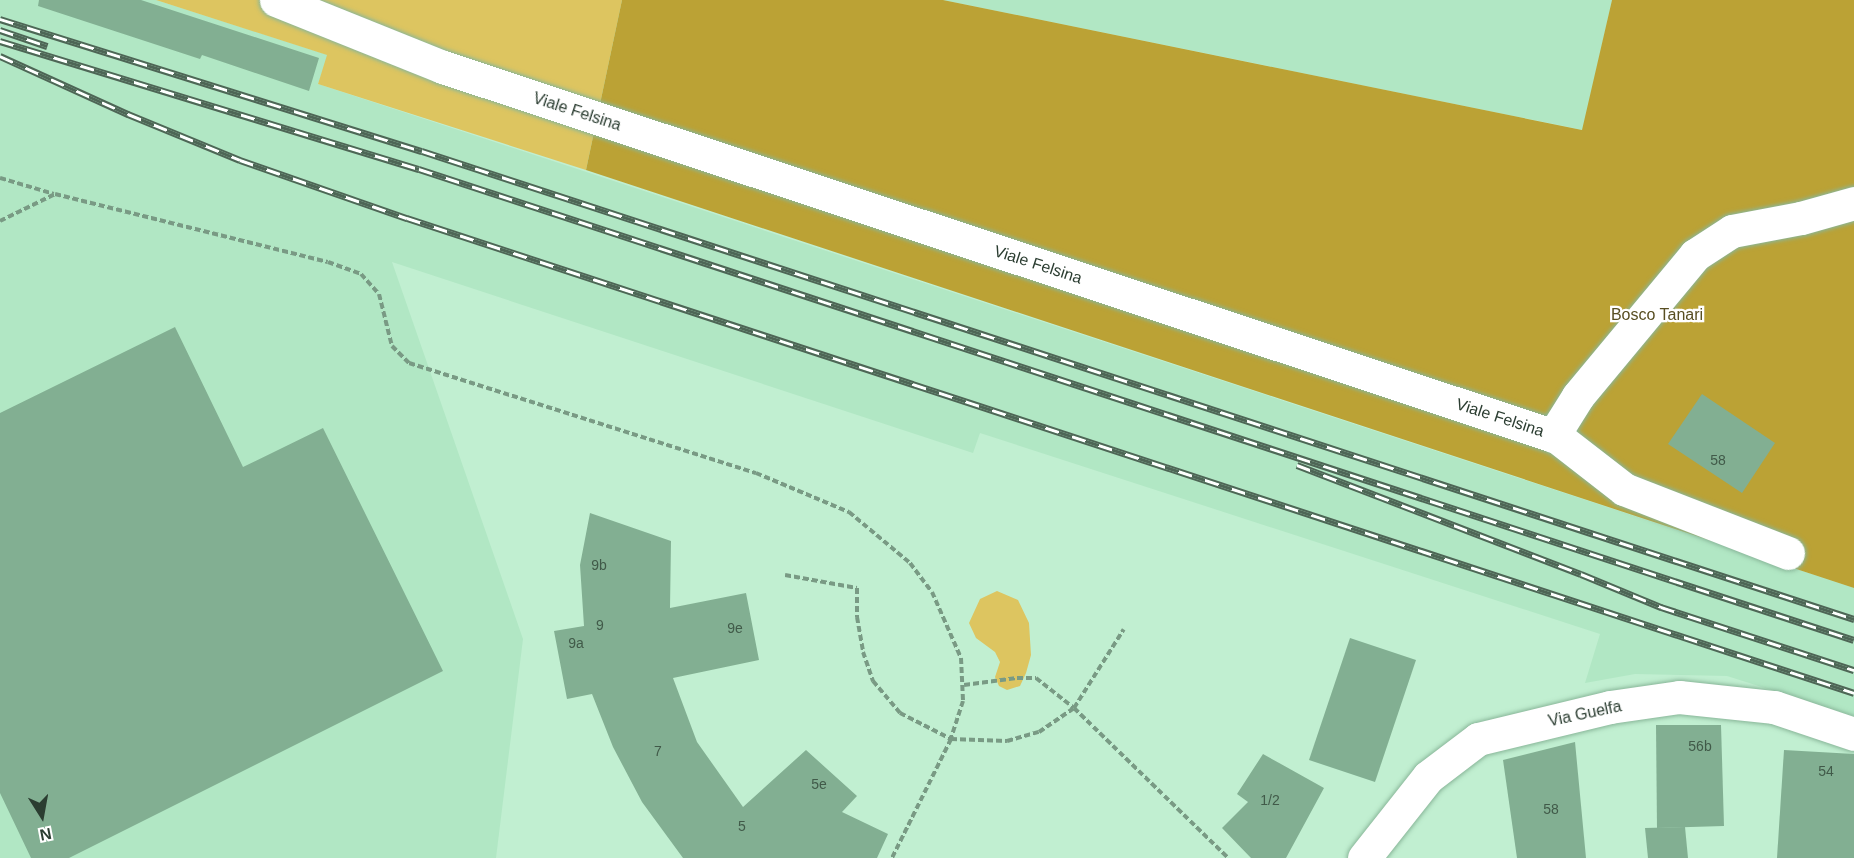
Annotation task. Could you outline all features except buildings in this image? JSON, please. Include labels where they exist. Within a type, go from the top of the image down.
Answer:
[{"type":"street","name":"Viale Felsina","points":[[276,0],[443,67],[1553,436],[1624,489],[1788,553]]},
{"type":"street","points":[[1553,436],[1578,396],[1695,255],[1732,231],[1801,218],[1854,203]]},
{"type":"street","name":"Via Guelfa","points":[[1364,858],[1428,777],[1478,739],[1610,707],[1679,697],[1774,707],[1854,734]]},
{"type":"path","points":[[0,178],[55,194],[328,262],[361,274],[379,294],[392,346],[409,363],[756,472],[849,512],[909,563],[932,592],[961,658],[963,701],[951,739],[892,858]]},
{"type":"path","points":[[0,221],[55,194]]},
{"type":"path","points":[[785,575],[856,588],[857,617],[863,652],[873,681],[900,713],[951,739],[1007,741],[1039,732],[1074,708],[1124,628]]},
{"type":"path","points":[[964,685],[1017,678],[1036,678],[1074,708],[1228,858]]},
{"type":"shaded area","points":[[0,0],[156,0],[328,55],[318,84],[1854,588],[1854,716],[1727,676],[1635,674],[1585,683],[1600,634],[980,433],[973,453],[392,262],[523,639],[496,858],[0,858]]},
{"type":"shaded area","points":[[156,0],[622,0],[586,170],[318,84],[327,55]]},
{"type":"shaded area","points":[[943,0],[1612,0],[1583,130]]},
{"type":"shaded area","points":[[997,591],[1018,600],[1029,623],[1031,655],[1026,673],[1020,686],[1007,690],[999,686],[995,677],[1000,662],[995,652],[976,638],[969,623],[980,599]]},
{"type":"green space","name":"Bosco Tanari","points":[[622,0],[943,0],[1582,130],[1612,0],[1854,0],[1854,588],[586,170]]},
{"type":"railway","points":[[0,19],[422,151],[1854,619]]},
{"type":"railway","points":[[0,30],[47,46]]},
{"type":"railway","points":[[0,41],[419,169],[1854,640]]},
{"type":"railway","points":[[0,56],[128,114],[240,160],[407,218],[1854,693]]},
{"type":"railway","points":[[1297,465],[1661,607],[1854,670]]}]
